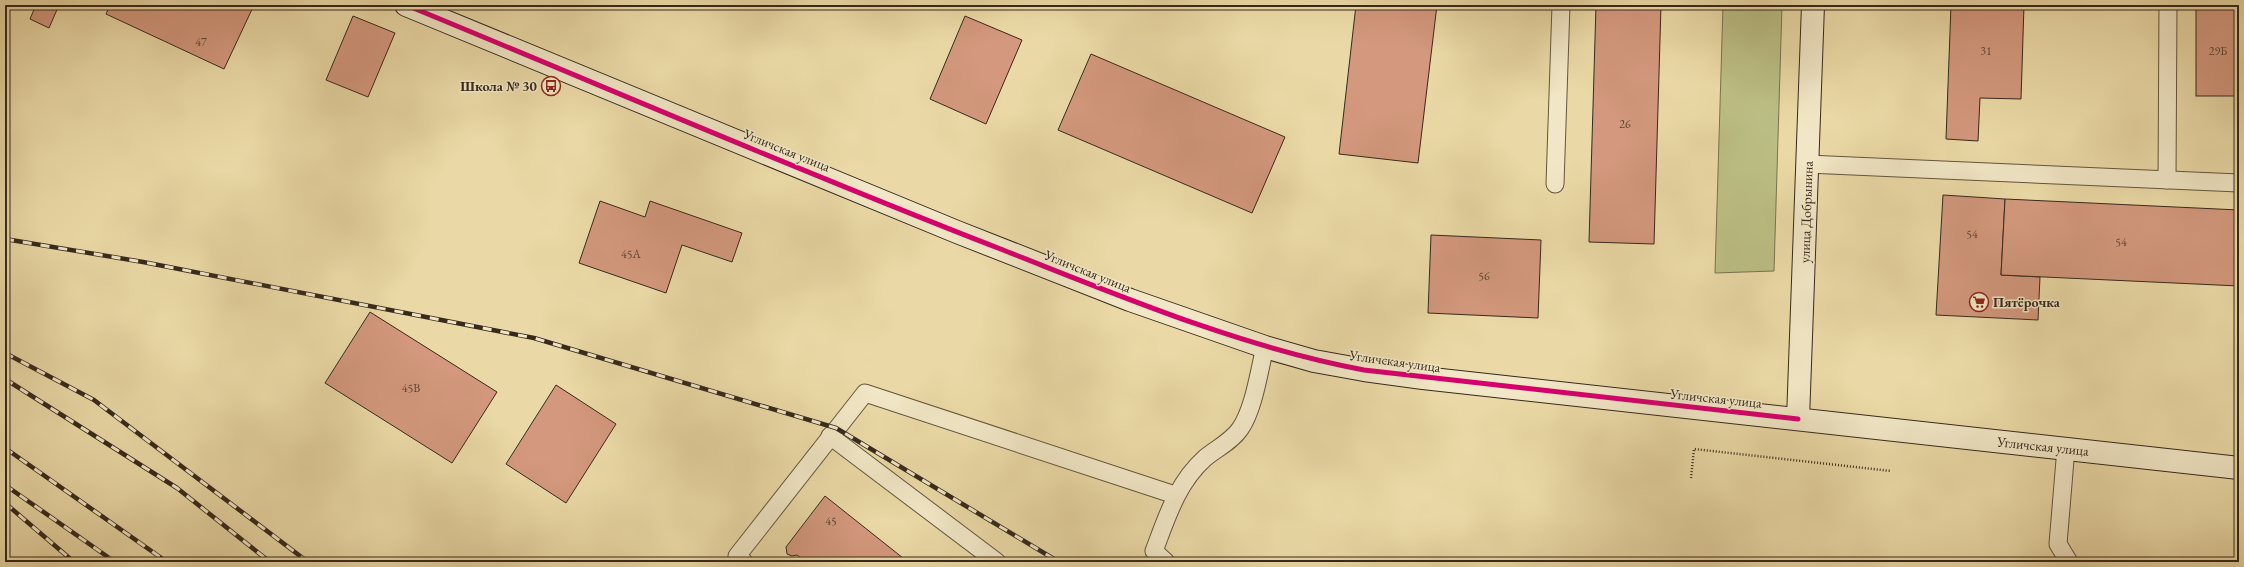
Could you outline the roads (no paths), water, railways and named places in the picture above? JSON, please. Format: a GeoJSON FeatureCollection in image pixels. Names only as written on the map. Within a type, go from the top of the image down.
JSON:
{"type":"FeatureCollection","features":[{"type":"Feature","properties":{"kind":"street","name":"Угличская улица"},"geometry":{"type":"LineString","coordinates":[[406,5],[956,232],[1130,300],[1265,347],[1314,361],[1364,370],[2239,468]]}},
{"type":"Feature","properties":{"kind":"street","name":"улица Добрынина"},"geometry":{"type":"LineString","coordinates":[[1798,419],[1813,5]]}},
{"type":"Feature","properties":{"kind":"lane"},"geometry":{"type":"LineString","coordinates":[[1555,184],[1561,5]]}},
{"type":"Feature","properties":{"kind":"lane"},"geometry":{"type":"LineString","coordinates":[[2168,5],[2168,180]]}},
{"type":"Feature","properties":{"kind":"lane"},"geometry":{"type":"LineString","coordinates":[[1807,164],[2239,183]]}},
{"type":"Feature","properties":{"kind":"lane"},"geometry":{"type":"LineString","coordinates":[[1166,562],[1154,551],[1175,495],[1205,459],[1226,444],[1240,429],[1249,411],[1265,347]]}},
{"type":"Feature","properties":{"kind":"lane"},"geometry":{"type":"LineString","coordinates":[[744,562],[737,556],[865,393],[1175,495]]}},
{"type":"Feature","properties":{"kind":"lane"},"geometry":{"type":"LineString","coordinates":[[830,436],[997,562]]}},
{"type":"Feature","properties":{"kind":"lane"},"geometry":{"type":"LineString","coordinates":[[2066,448],[2058,544],[2069,562]]}},
{"type":"Feature","properties":{"kind":"railway"},"geometry":{"type":"LineString","coordinates":[[5,239],[143,262],[534,338],[836,428],[1059,562]]}},
{"type":"Feature","properties":{"kind":"railway"},"geometry":{"type":"LineString","coordinates":[[5,353],[94,400],[308,562]]}},
{"type":"Feature","properties":{"kind":"railway"},"geometry":{"type":"LineString","coordinates":[[5,379],[177,488],[270,562]]}},
{"type":"Feature","properties":{"kind":"railway"},"geometry":{"type":"LineString","coordinates":[[5,448],[167,562]]}},
{"type":"Feature","properties":{"kind":"railway"},"geometry":{"type":"LineString","coordinates":[[5,485],[115,562]]}},
{"type":"Feature","properties":{"kind":"railway"},"geometry":{"type":"LineString","coordinates":[[5,503],[74,562]]}},
{"type":"Feature","properties":{"kind":"place","name":"Школа № 30"},"geometry":{"type":"Point","coordinates":[551,86]}},
{"type":"Feature","properties":{"kind":"place","name":"Пятёрочка"},"geometry":{"type":"Point","coordinates":[1979,302]}}]}
